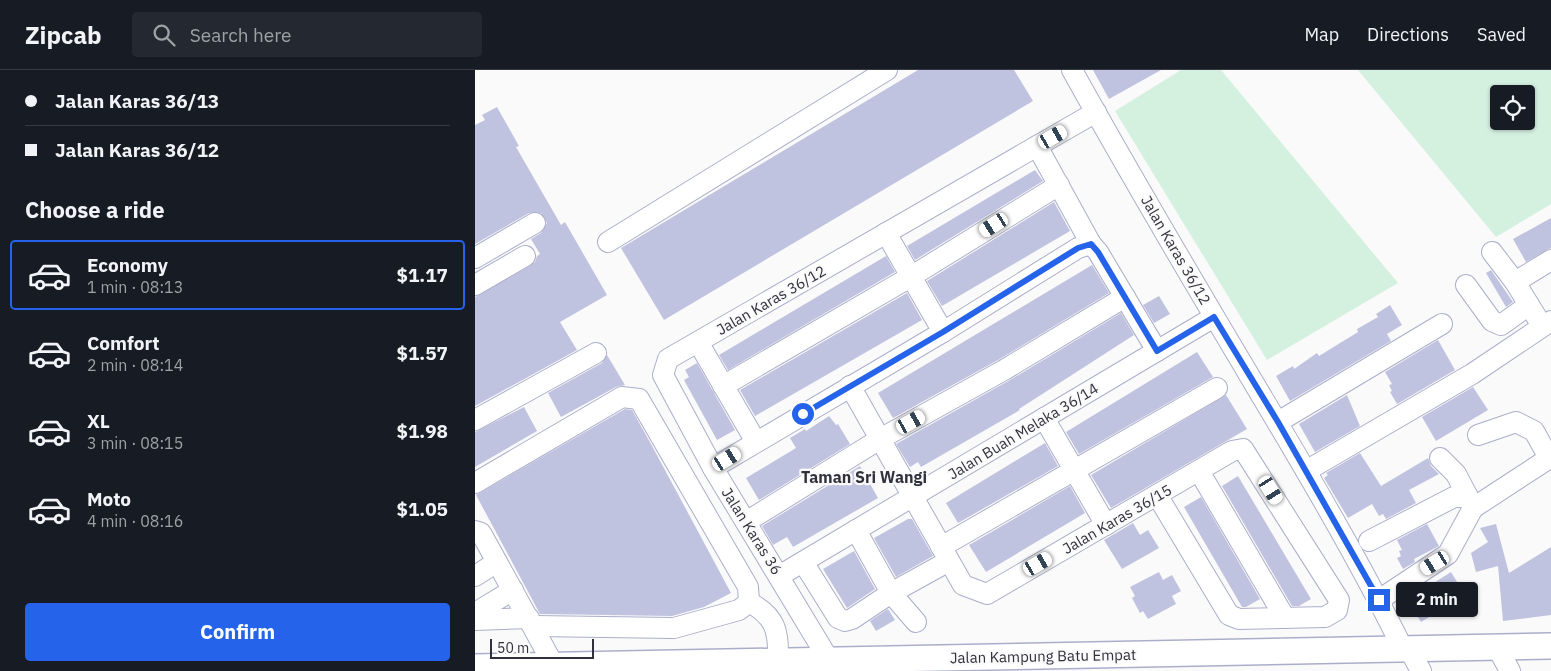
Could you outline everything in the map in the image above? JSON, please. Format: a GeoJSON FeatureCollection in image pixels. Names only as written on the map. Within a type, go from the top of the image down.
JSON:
{"type":"FeatureCollection","features":[{"type":"Feature","properties":{"kind":"main road","name":"Jalan Kampung Batu Empat"},"geometry":{"type":"LineString","coordinates":[[475,667],[752,666],[778,661],[846,664],[1551,646]]}},
{"type":"Feature","properties":{"kind":"street"},"geometry":{"type":"LineString","coordinates":[[608,242],[887,70]]}},
{"type":"Feature","properties":{"kind":"street","name":"Jalan Karas 36/12"},"geometry":{"type":"LineString","coordinates":[[1072,70],[1214,317],[1278,422],[1406,649],[1421,671]]}},
{"type":"Feature","properties":{"kind":"street","name":"Jalan Karas 36/12"},"geometry":{"type":"LineString","coordinates":[[663,375],[668,359],[1096,112]]}},
{"type":"Feature","properties":{"kind":"street"},"geometry":{"type":"LineString","coordinates":[[1037,146],[1091,244],[1098,252],[1157,351]]}},
{"type":"Feature","properties":{"kind":"street"},"geometry":{"type":"LineString","coordinates":[[723,386],[912,276],[1059,185]]}},
{"type":"Feature","properties":{"kind":"street"},"geometry":{"type":"LineString","coordinates":[[475,258],[535,223]]}},
{"type":"Feature","properties":{"kind":"street"},"geometry":{"type":"LineString","coordinates":[[887,233],[943,332]]}},
{"type":"Feature","properties":{"kind":"street"},"geometry":{"type":"LineString","coordinates":[[713,468],[943,332],[1078,248],[1091,244]]}},
{"type":"Feature","properties":{"kind":"street"},"geometry":{"type":"LineString","coordinates":[[1306,471],[1472,374],[1547,324],[1529,305],[1515,282],[1492,252]]}},
{"type":"Feature","properties":{"kind":"street"},"geometry":{"type":"LineString","coordinates":[[475,284],[525,256]]}},
{"type":"Feature","properties":{"kind":"street"},"geometry":{"type":"LineString","coordinates":[[1515,282],[1551,260]]}},
{"type":"Feature","properties":{"kind":"street"},"geometry":{"type":"LineString","coordinates":[[1466,285],[1492,321],[1501,325],[1529,305]]}},
{"type":"Feature","properties":{"kind":"street"},"geometry":{"type":"LineString","coordinates":[[746,522],[880,440],[1004,370],[1125,297]]}},
{"type":"Feature","properties":{"kind":"street","name":"Jalan Buah Melaka 36/14"},"geometry":{"type":"LineString","coordinates":[[779,576],[1214,317]]}},
{"type":"Feature","properties":{"kind":"street"},"geometry":{"type":"LineString","coordinates":[[1278,422],[1442,324]]}},
{"type":"Feature","properties":{"kind":"street"},"geometry":{"type":"LineString","coordinates":[[697,342],[756,442]]}},
{"type":"Feature","properties":{"kind":"street"},"geometry":{"type":"LineString","coordinates":[[475,420],[596,353]]}},
{"type":"Feature","properties":{"kind":"street","name":"Jalan Karas 36"},"geometry":{"type":"LineString","coordinates":[[663,375],[713,468],[779,576],[846,664]]}},
{"type":"Feature","properties":{"kind":"street"},"geometry":{"type":"LineString","coordinates":[[850,386],[945,554]]}},
{"type":"Feature","properties":{"kind":"street"},"geometry":{"type":"LineString","coordinates":[[803,562],[839,618],[845,621],[852,619],[945,554],[1074,469],[1217,388]]}},
{"type":"Feature","properties":{"kind":"street"},"geometry":{"type":"LineString","coordinates":[[475,483],[623,397],[639,399],[741,574],[748,588],[749,602]]}},
{"type":"Feature","properties":{"kind":"street"},"geometry":{"type":"LineString","coordinates":[[1045,418],[1107,525]]}},
{"type":"Feature","properties":{"kind":"street"},"geometry":{"type":"LineString","coordinates":[[1379,600],[1448,554],[1471,502],[1550,458],[1533,431],[1516,422],[1478,435]]}},
{"type":"Feature","properties":{"kind":"street","name":"Jalan Karas 36/15"},"geometry":{"type":"LineString","coordinates":[[945,554],[963,585],[987,594],[1232,451],[1243,449],[1339,600],[1337,610],[1325,617],[1285,618]]}},
{"type":"Feature","properties":{"kind":"street"},"geometry":{"type":"LineString","coordinates":[[1440,458],[1456,474],[1471,502]]}},
{"type":"Feature","properties":{"kind":"street"},"geometry":{"type":"LineString","coordinates":[[1157,495],[1229,615],[1239,619],[1285,618],[1199,471]]}},
{"type":"Feature","properties":{"kind":"street"},"geometry":{"type":"LineString","coordinates":[[1369,541],[1454,497],[1471,502]]}},
{"type":"Feature","properties":{"kind":"street"},"geometry":{"type":"LineString","coordinates":[[856,530],[891,593],[916,622]]}},
{"type":"Feature","properties":{"kind":"street"},"geometry":{"type":"LineString","coordinates":[[475,531],[481,533],[555,668]]}},
{"type":"Feature","properties":{"kind":"street"},"geometry":{"type":"LineString","coordinates":[[475,576],[497,562]]}},
{"type":"Feature","properties":{"kind":"street"},"geometry":{"type":"LineString","coordinates":[[475,614],[513,590]]}},
{"type":"Feature","properties":{"kind":"street"},"geometry":{"type":"LineString","coordinates":[[475,620],[674,628],[739,610],[749,602]]}},
{"type":"Feature","properties":{"kind":"street"},"geometry":{"type":"LineString","coordinates":[[749,602],[762,609],[775,625],[779,641],[778,661]]}},
{"type":"Feature","properties":{"kind":"street"},"geometry":{"type":"LineString","coordinates":[[1497,647],[1510,671]]}},
{"type":"Feature","properties":{"kind":"green space"},"geometry":{"type":"Polygon","coordinates":[[[1181,70],[1221,70],[1398,283],[1267,360],[1115,111],[1181,70]]]}},
{"type":"Feature","properties":{"kind":"green space"},"geometry":{"type":"Polygon","coordinates":[[[1358,70],[1551,70],[1551,204],[1496,237],[1358,70]]]}},
{"type":"Feature","properties":{"kind":"building"},"geometry":{"type":"Polygon","coordinates":[[[918,70],[1014,70],[1033,101],[664,320],[621,248],[918,70]]]}},
{"type":"Feature","properties":{"kind":"building"},"geometry":{"type":"Polygon","coordinates":[[[1093,70],[1161,70],[1109,99],[1093,70]]]}},
{"type":"Feature","properties":{"kind":"building"},"geometry":{"type":"Polygon","coordinates":[[[497,107],[519,146],[516,147],[561,225],[565,222],[607,295],[560,322],[577,350],[475,406],[475,297],[535,262],[540,254],[531,239],[541,233],[547,223],[541,213],[529,213],[475,244],[475,125],[485,120],[482,115],[497,107]]]}},
{"type":"Feature","properties":{"kind":"building"},"geometry":{"type":"Polygon","coordinates":[[[1035,170],[1043,181],[915,260],[907,246],[1035,170]]]}},
{"type":"Feature","properties":{"kind":"building"},"geometry":{"type":"Polygon","coordinates":[[[1054,202],[1070,231],[942,306],[927,281],[1054,202]]]}},
{"type":"Feature","properties":{"kind":"building"},"geometry":{"type":"Polygon","coordinates":[[[1551,218],[1551,248],[1526,262],[1513,239],[1551,218]]]}},
{"type":"Feature","properties":{"kind":"building"},"geometry":{"type":"Polygon","coordinates":[[[886,256],[895,272],[728,370],[719,355],[886,256]]]}},
{"type":"Feature","properties":{"kind":"building"},"geometry":{"type":"Polygon","coordinates":[[[1092,265],[1109,293],[998,360],[893,418],[878,393],[1092,265]]]}},
{"type":"Feature","properties":{"kind":"building"},"geometry":{"type":"Polygon","coordinates":[[[1491,270],[1513,302],[1506,307],[1486,273],[1491,270]]]}},
{"type":"Feature","properties":{"kind":"building"},"geometry":{"type":"Polygon","coordinates":[[[907,293],[922,320],[755,416],[740,390],[907,293]]]}},
{"type":"Feature","properties":{"kind":"building"},"geometry":{"type":"Polygon","coordinates":[[[1159,296],[1170,314],[1154,323],[1143,305],[1159,296]]]}},
{"type":"Feature","properties":{"kind":"building"},"geometry":{"type":"Polygon","coordinates":[[[1390,305],[1402,325],[1387,334],[1391,341],[1290,401],[1276,376],[1293,366],[1294,369],[1317,353],[1319,356],[1358,332],[1357,329],[1378,317],[1376,314],[1390,305]]]}},
{"type":"Feature","properties":{"kind":"building"},"geometry":{"type":"Polygon","coordinates":[[[1121,313],[1134,335],[1020,410],[921,467],[918,462],[910,467],[896,444],[1010,380],[1121,313]]]}},
{"type":"Feature","properties":{"kind":"building"},"geometry":{"type":"Polygon","coordinates":[[[1438,340],[1455,370],[1397,404],[1390,392],[1392,391],[1389,385],[1392,384],[1385,372],[1438,340]]]}},
{"type":"Feature","properties":{"kind":"building"},"geometry":{"type":"Polygon","coordinates":[[[1197,352],[1213,377],[1079,454],[1066,432],[1197,352]]]}},
{"type":"Feature","properties":{"kind":"building"},"geometry":{"type":"Polygon","coordinates":[[[607,355],[625,385],[616,387],[561,417],[548,393],[602,363],[607,355]]]}},
{"type":"Feature","properties":{"kind":"building"},"geometry":{"type":"Polygon","coordinates":[[[697,363],[735,430],[717,440],[684,380],[689,377],[685,370],[697,363]]]}},
{"type":"Feature","properties":{"kind":"building"},"geometry":{"type":"Polygon","coordinates":[[[1473,387],[1488,410],[1436,441],[1422,417],[1473,387]]]}},
{"type":"Feature","properties":{"kind":"building"},"geometry":{"type":"Polygon","coordinates":[[[1226,395],[1247,429],[1111,508],[1091,475],[1226,395]]]}},
{"type":"Feature","properties":{"kind":"building"},"geometry":{"type":"Polygon","coordinates":[[[1347,395],[1360,426],[1315,452],[1299,424],[1347,395]]]}},
{"type":"Feature","properties":{"kind":"building"},"geometry":{"type":"Polygon","coordinates":[[[524,407],[537,431],[475,467],[475,432],[524,407]]]}},
{"type":"Feature","properties":{"kind":"building"},"geometry":{"type":"Polygon","coordinates":[[[625,409],[632,410],[731,593],[704,607],[672,616],[540,614],[476,495],[625,409]]]}},
{"type":"Feature","properties":{"kind":"building"},"geometry":{"type":"Polygon","coordinates":[[[829,416],[836,425],[838,424],[850,444],[759,500],[746,478],[796,448],[790,438],[805,429],[806,431],[829,416]]]}},
{"type":"Feature","properties":{"kind":"building"},"geometry":{"type":"Polygon","coordinates":[[[1045,443],[1058,466],[958,523],[946,503],[1045,443]]]}},
{"type":"Feature","properties":{"kind":"building"},"geometry":{"type":"Polygon","coordinates":[[[1360,453],[1381,486],[1428,458],[1431,466],[1439,474],[1409,490],[1416,503],[1386,519],[1383,514],[1379,516],[1372,504],[1348,518],[1324,478],[1328,475],[1326,473],[1360,453]]]}},
{"type":"Feature","properties":{"kind":"building"},"geometry":{"type":"Polygon","coordinates":[[[860,466],[878,498],[793,547],[787,537],[773,545],[762,526],[860,466]]]}},
{"type":"Feature","properties":{"kind":"building"},"geometry":{"type":"Polygon","coordinates":[[[1238,476],[1311,599],[1299,606],[1292,606],[1222,486],[1238,476]]]}},
{"type":"Feature","properties":{"kind":"building"},"geometry":{"type":"Polygon","coordinates":[[[1070,486],[1085,513],[986,572],[969,545],[1070,486]]]}},
{"type":"Feature","properties":{"kind":"building"},"geometry":{"type":"Polygon","coordinates":[[[1201,497],[1260,599],[1246,607],[1242,607],[1184,507],[1201,497]]]}},
{"type":"Feature","properties":{"kind":"building"},"geometry":{"type":"Polygon","coordinates":[[[908,519],[912,519],[933,556],[896,577],[874,538],[908,519]]]}},
{"type":"Feature","properties":{"kind":"building"},"geometry":{"type":"Polygon","coordinates":[[[1133,523],[1140,535],[1148,530],[1159,548],[1122,569],[1104,540],[1133,523]]]}},
{"type":"Feature","properties":{"kind":"building"},"geometry":{"type":"Polygon","coordinates":[[[1427,524],[1439,546],[1414,559],[1415,562],[1403,569],[1397,558],[1401,556],[1399,551],[1402,550],[1397,540],[1427,524]]]}},
{"type":"Feature","properties":{"kind":"building"},"geometry":{"type":"Polygon","coordinates":[[[1496,524],[1509,573],[1551,547],[1551,615],[1503,621],[1498,566],[1476,572],[1471,553],[1488,542],[1480,528],[1496,524]]]}},
{"type":"Feature","properties":{"kind":"building"},"geometry":{"type":"Polygon","coordinates":[[[854,551],[875,589],[847,608],[823,569],[854,551]]]}},
{"type":"Feature","properties":{"kind":"building"},"geometry":{"type":"Polygon","coordinates":[[[1159,572],[1163,580],[1172,575],[1181,591],[1172,596],[1176,604],[1148,619],[1143,611],[1140,613],[1132,598],[1135,596],[1130,587],[1159,572]]]}},
{"type":"Feature","properties":{"kind":"building"},"geometry":{"type":"Polygon","coordinates":[[[1451,572],[1465,595],[1421,622],[1405,597],[1427,582],[1429,586],[1451,572]]]}},
{"type":"Feature","properties":{"kind":"building"},"geometry":{"type":"Polygon","coordinates":[[[888,609],[895,620],[876,631],[870,621],[888,609]]]}},
{"type":"Feature","properties":{"kind":"district","name":"Taman Sri Wangi"},"geometry":{"type":"Point","coordinates":[864,477]}},
{"type":"Feature","properties":{"kind":"route"},"geometry":{"type":"LineString","coordinates":[[803,414],[943,332],[1078,248],[1091,244],[1098,252],[1157,351],[1214,317],[1278,422],[1379,600]]}}]}
